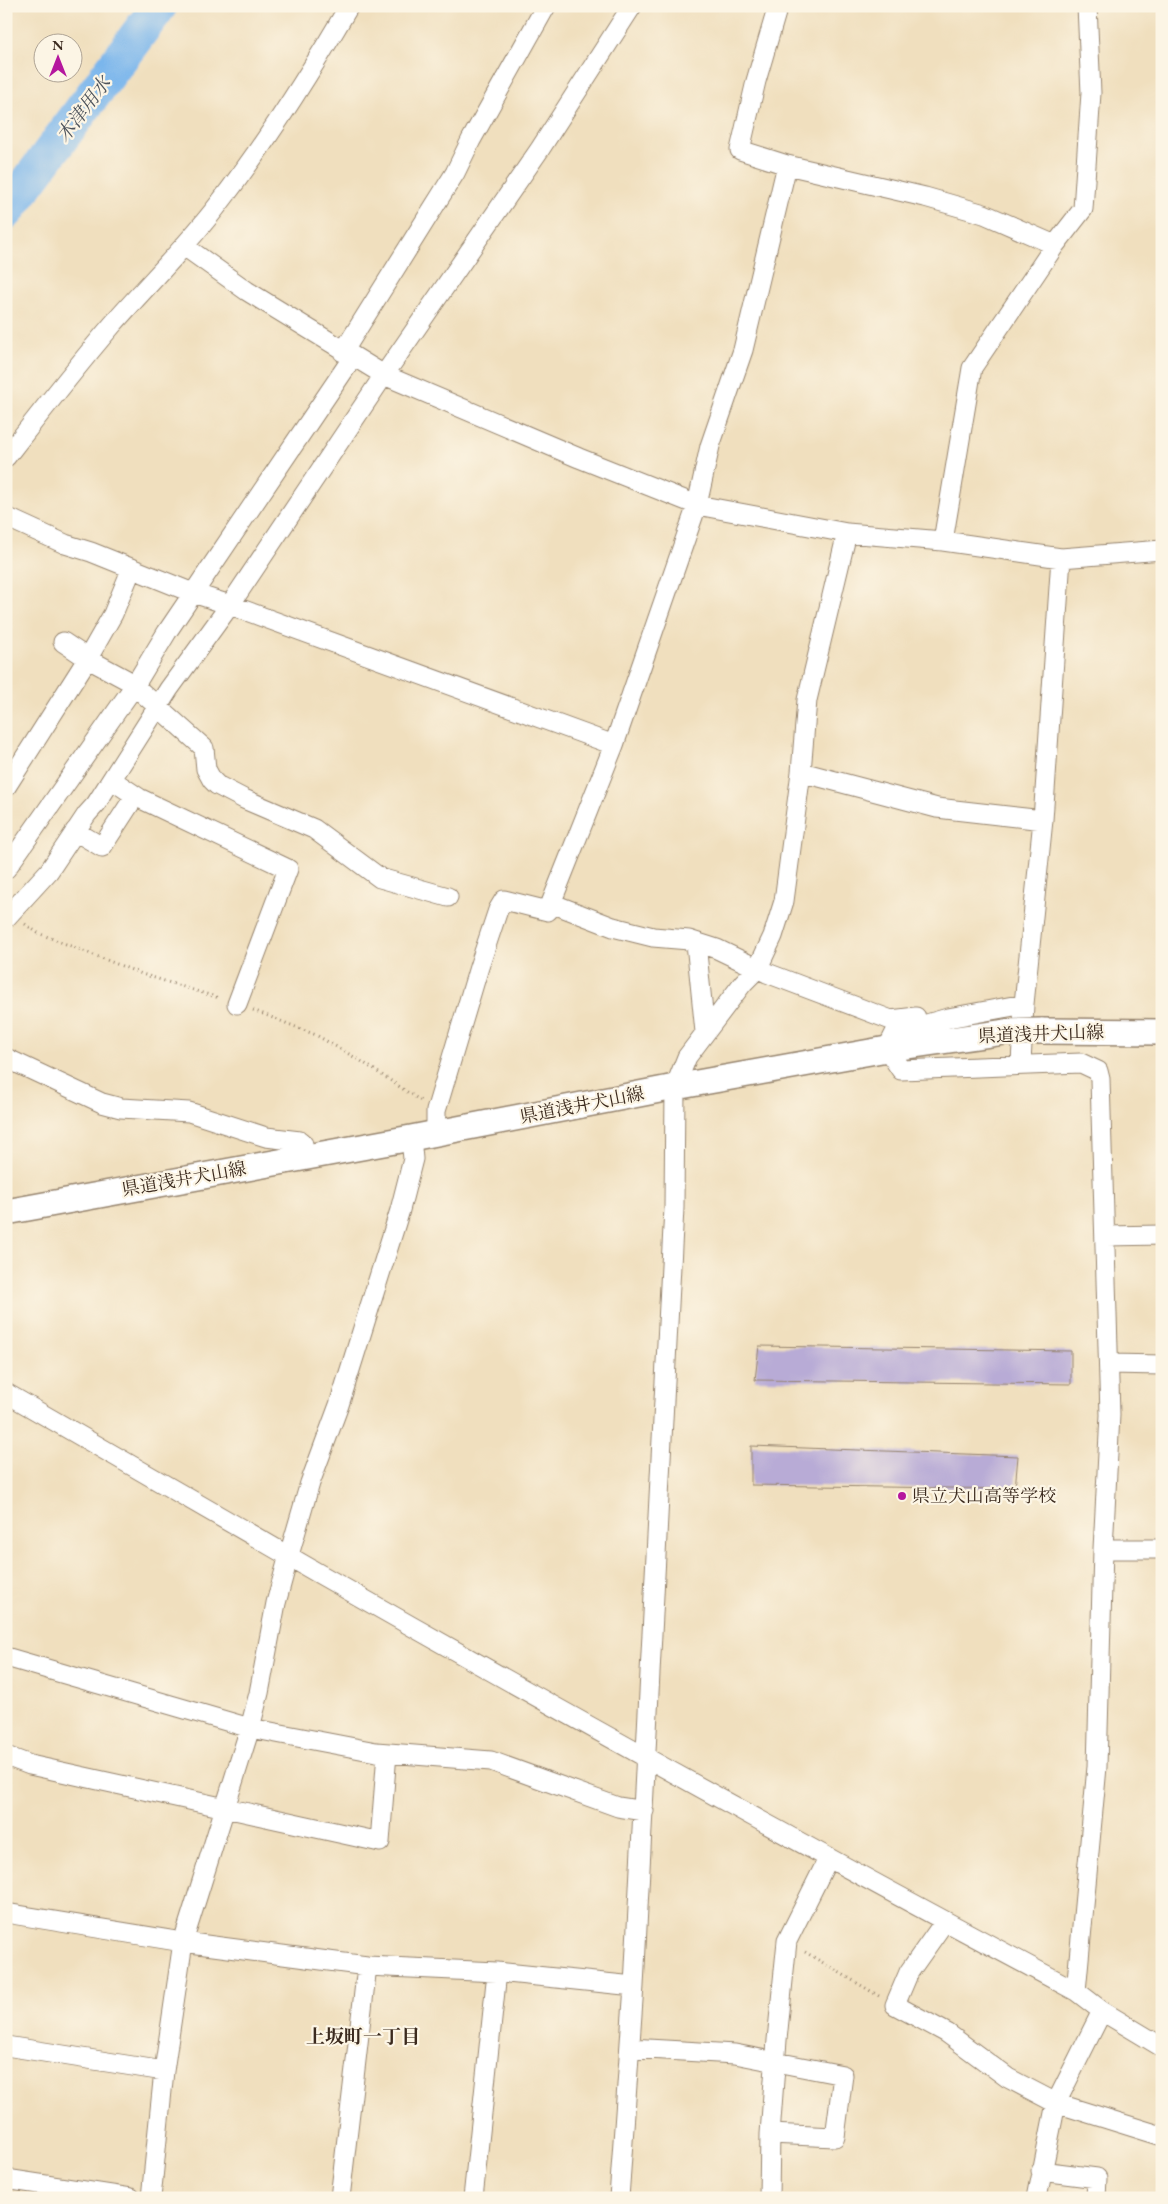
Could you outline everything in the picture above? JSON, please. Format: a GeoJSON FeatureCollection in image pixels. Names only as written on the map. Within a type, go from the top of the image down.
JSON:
{"type":"FeatureCollection","features":[{"type":"Feature","properties":{"kind":"main road","name":"県道浅井犬山線"},"geometry":{"type":"LineString","coordinates":[[6,1212],[887,1049],[1003,1032],[1162,1032]]}},
{"type":"Feature","properties":{"kind":"street"},"geometry":{"type":"LineString","coordinates":[[6,457],[113,324],[184,246],[218,205],[267,138],[312,69],[349,6]]}},
{"type":"Feature","properties":{"kind":"street"},"geometry":{"type":"LineString","coordinates":[[6,869],[134,685],[348,354],[455,173],[471,140],[546,6]]}},
{"type":"Feature","properties":{"kind":"street"},"geometry":{"type":"LineString","coordinates":[[6,918],[49,871],[112,780],[158,706],[230,605],[384,375],[525,172],[632,6]]}},
{"type":"Feature","properties":{"kind":"street"},"geometry":{"type":"LineString","coordinates":[[778,6],[756,81],[740,150],[787,165],[925,196],[984,214],[1055,245]]}},
{"type":"Feature","properties":{"kind":"street"},"geometry":{"type":"LineString","coordinates":[[943,541],[972,368],[1055,245],[1083,208],[1090,93],[1087,6]]}},
{"type":"Feature","properties":{"kind":"street"},"geometry":{"type":"LineString","coordinates":[[436,1132],[436,1111],[498,910],[504,900],[548,911],[614,746],[697,505],[710,446],[743,350],[787,165]]}},
{"type":"Feature","properties":{"kind":"street"},"geometry":{"type":"LineString","coordinates":[[184,246],[247,291],[384,375],[579,458],[697,505],[847,533],[943,541],[1061,558],[1162,550]]}},
{"type":"Feature","properties":{"kind":"street"},"geometry":{"type":"LineString","coordinates":[[6,517],[65,544],[132,568],[193,593],[614,746]]}},
{"type":"Feature","properties":{"kind":"street"},"geometry":{"type":"LineString","coordinates":[[619,2198],[644,1812],[674,1208],[675,1087],[688,1057],[705,1032],[743,983],[758,968],[773,936],[784,901],[801,772],[807,700],[847,533]]}},
{"type":"Feature","properties":{"kind":"street"},"geometry":{"type":"LineString","coordinates":[[1022,1064],[1024,1004],[1043,820],[1061,558]]}},
{"type":"Feature","properties":{"kind":"street"},"geometry":{"type":"LineString","coordinates":[[6,788],[88,658],[113,614],[132,568]]}},
{"type":"Feature","properties":{"kind":"street"},"geometry":{"type":"LineString","coordinates":[[63,642],[134,685],[204,748],[206,769],[217,785],[244,799],[314,829],[380,878],[448,897]]}},
{"type":"Feature","properties":{"kind":"street"},"geometry":{"type":"LineString","coordinates":[[801,772],[937,808],[1043,820]]}},
{"type":"Feature","properties":{"kind":"street"},"geometry":{"type":"LineString","coordinates":[[112,780],[135,796],[288,869],[236,1004]]}},
{"type":"Feature","properties":{"kind":"street"},"geometry":{"type":"LineString","coordinates":[[75,832],[102,847],[135,796]]}},
{"type":"Feature","properties":{"kind":"street"},"geometry":{"type":"LineString","coordinates":[[552,903],[614,927],[653,937],[696,943],[717,949],[819,994],[891,1020],[932,1015],[948,1018]]}},
{"type":"Feature","properties":{"kind":"street"},"geometry":{"type":"LineString","coordinates":[[696,943],[705,1032]]}},
{"type":"Feature","properties":{"kind":"street"},"geometry":{"type":"LineString","coordinates":[[1024,1004],[948,1018],[895,1033],[887,1049],[901,1070],[1081,1063],[1098,1071],[1100,1079],[1110,1415],[1103,1549],[1097,1767],[1076,1992]]}},
{"type":"Feature","properties":{"kind":"street"},"geometry":{"type":"LineString","coordinates":[[6,1058],[102,1103],[121,1108],[190,1112],[266,1137],[300,1141],[303,1144],[304,1157]]}},
{"type":"Feature","properties":{"kind":"street"},"geometry":{"type":"LineString","coordinates":[[151,2198],[164,2070],[183,1942],[250,1728],[259,1693],[276,1603],[310,1483],[342,1395],[400,1210],[413,1159],[411,1138]]}},
{"type":"Feature","properties":{"kind":"street"},"geometry":{"type":"LineString","coordinates":[[1106,1236],[1162,1235]]}},
{"type":"Feature","properties":{"kind":"street"},"geometry":{"type":"LineString","coordinates":[[1109,1364],[1162,1365]]}},
{"type":"Feature","properties":{"kind":"street"},"geometry":{"type":"LineString","coordinates":[[6,1393],[289,1556],[828,1859],[1076,1992],[1102,2011],[1162,2046]]}},
{"type":"Feature","properties":{"kind":"street"},"geometry":{"type":"LineString","coordinates":[[1103,1549],[1162,1549]]}},
{"type":"Feature","properties":{"kind":"street"},"geometry":{"type":"LineString","coordinates":[[6,1657],[250,1728],[387,1753],[490,1761],[618,1807],[644,1812]]}},
{"type":"Feature","properties":{"kind":"street"},"geometry":{"type":"LineString","coordinates":[[6,1756],[30,1765],[380,1842],[387,1753]]}},
{"type":"Feature","properties":{"kind":"street"},"geometry":{"type":"LineString","coordinates":[[769,2198],[770,2134],[787,1941],[828,1859]]}},
{"type":"Feature","properties":{"kind":"street"},"geometry":{"type":"LineString","coordinates":[[6,1913],[183,1942],[367,1966],[496,1972],[634,1986]]}},
{"type":"Feature","properties":{"kind":"street"},"geometry":{"type":"LineString","coordinates":[[945,1921],[909,1972],[895,2005],[947,2033],[1008,2078],[1056,2103],[1162,2136]]}},
{"type":"Feature","properties":{"kind":"street"},"geometry":{"type":"LineString","coordinates":[[340,2198],[367,1966]]}},
{"type":"Feature","properties":{"kind":"street"},"geometry":{"type":"LineString","coordinates":[[473,2198],[496,1972]]}},
{"type":"Feature","properties":{"kind":"street"},"geometry":{"type":"LineString","coordinates":[[1037,2198],[1056,2103],[1102,2011]]}},
{"type":"Feature","properties":{"kind":"street"},"geometry":{"type":"LineString","coordinates":[[6,2046],[164,2070]]}},
{"type":"Feature","properties":{"kind":"street"},"geometry":{"type":"LineString","coordinates":[[630,2048],[735,2054],[843,2075],[835,2137],[770,2134]]}},
{"type":"Feature","properties":{"kind":"street"},"geometry":{"type":"LineString","coordinates":[[1041,2172],[1097,2178],[1096,2198]]}},
{"type":"Feature","properties":{"kind":"street"},"geometry":{"type":"LineString","coordinates":[[6,2179],[131,2198]]}},
{"type":"Feature","properties":{"kind":"path"},"geometry":{"type":"LineString","coordinates":[[787,1941],[895,2005]]}},
{"type":"Feature","properties":{"kind":"building"},"geometry":{"type":"Polygon","coordinates":[[[759,1346],[1071,1351],[1071,1384],[755,1380],[759,1346]]]}},
{"type":"Feature","properties":{"kind":"building"},"geometry":{"type":"Polygon","coordinates":[[[751,1446],[1018,1456],[1015,1489],[751,1485],[751,1446]]]}},
{"type":"Feature","properties":{"kind":"waterway","name":"木津用水"},"geometry":{"type":"LineString","coordinates":[[6,212],[159,6]]}},
{"type":"Feature","properties":{"kind":"place","name":"県立犬山高等学校"},"geometry":{"type":"Point","coordinates":[902,1496]}},
{"type":"Feature","properties":{"kind":"district","name":"上坂町一丁目"},"geometry":{"type":"Point","coordinates":[363,2036]}}]}
